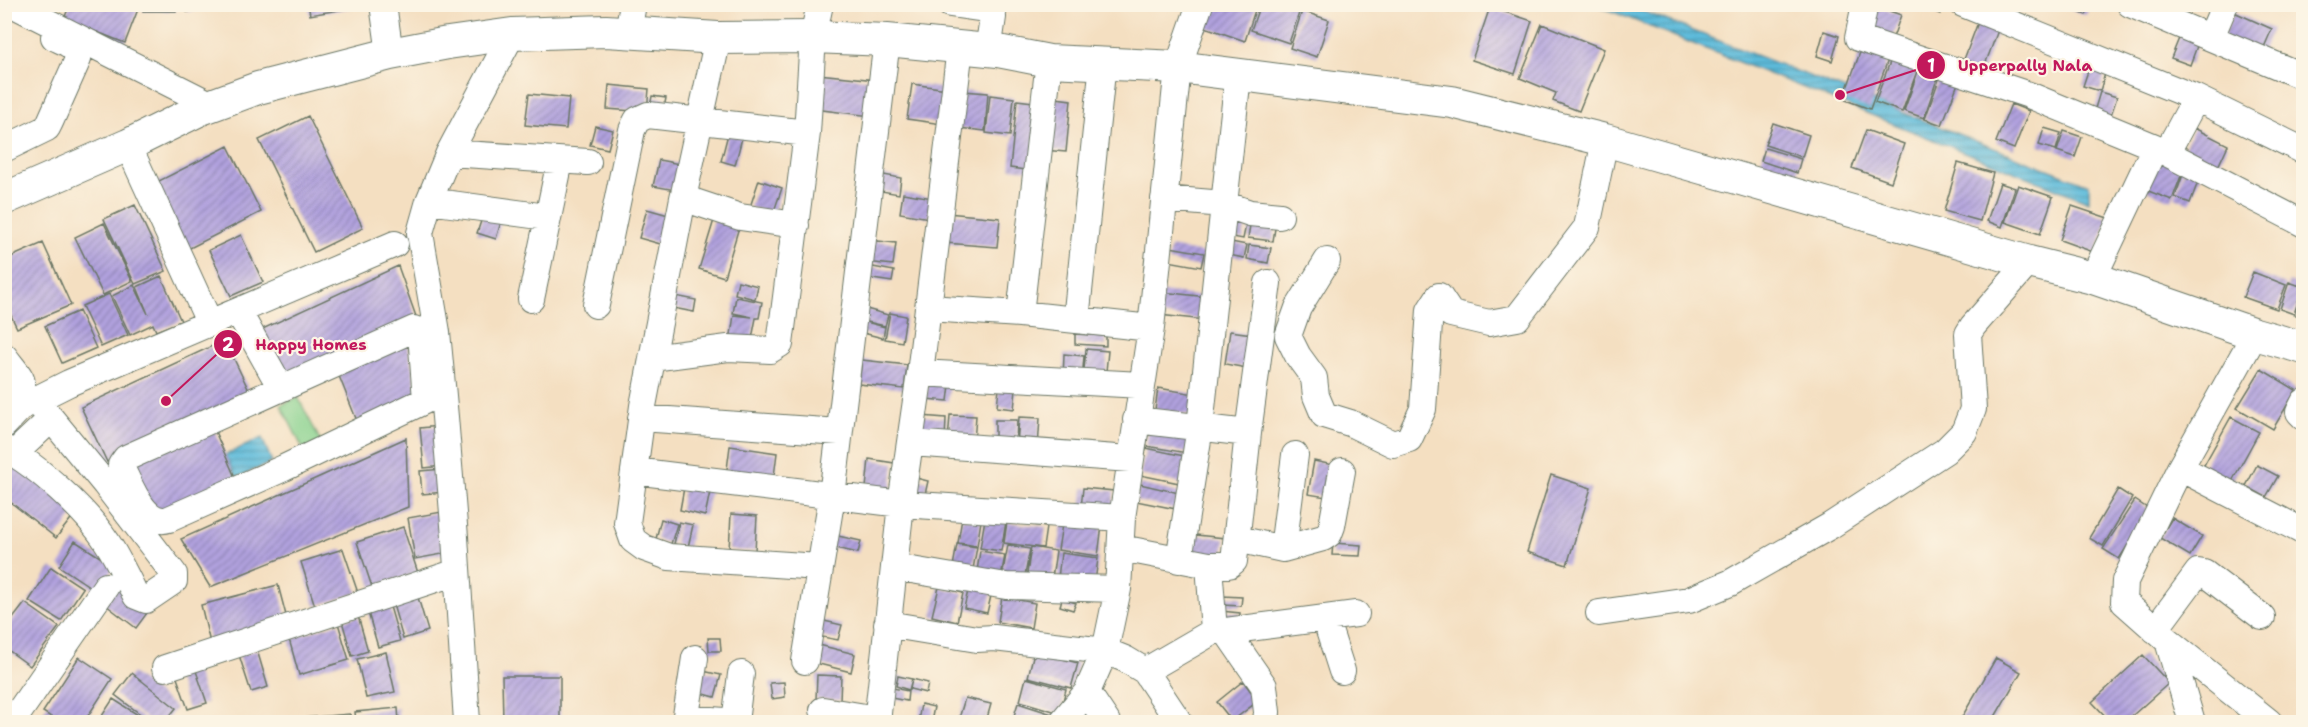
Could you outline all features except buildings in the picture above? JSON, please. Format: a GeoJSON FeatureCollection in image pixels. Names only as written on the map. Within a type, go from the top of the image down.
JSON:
{"type":"FeatureCollection","features":[{"type":"Feature","properties":{"kind":"main road"},"geometry":{"type":"LineString","coordinates":[[4,199],[128,145],[212,105],[258,88],[390,54],[512,34],[606,30],[630,18],[718,38],[887,40],[982,50],[1049,61],[1178,67],[1452,102],[1605,140],[2029,262],[2093,278],[2255,334],[2304,348]]}},
{"type":"Feature","properties":{"kind":"street"},"geometry":{"type":"LineString","coordinates":[[12,4],[212,105]]}},
{"type":"Feature","properties":{"kind":"street"},"geometry":{"type":"LineString","coordinates":[[383,4],[390,54]]}},
{"type":"Feature","properties":{"kind":"street"},"geometry":{"type":"LineString","coordinates":[[652,358],[728,348],[770,350],[780,344],[807,133],[813,38],[820,4]]}},
{"type":"Feature","properties":{"kind":"street"},"geometry":{"type":"LineString","coordinates":[[824,710],[877,721],[900,504],[921,373],[928,308],[982,50],[993,17],[991,11],[985,9],[950,4]]}},
{"type":"Feature","properties":{"kind":"street"},"geometry":{"type":"LineString","coordinates":[[982,50],[1007,4]]}},
{"type":"Feature","properties":{"kind":"street"},"geometry":{"type":"LineString","coordinates":[[1062,723],[1088,692],[1105,651],[1118,589],[1122,518],[1151,328],[1178,67],[1200,4]]}},
{"type":"Feature","properties":{"kind":"street"},"geometry":{"type":"LineString","coordinates":[[1866,4],[1858,38],[2029,95],[2161,149],[2304,224]]}},
{"type":"Feature","properties":{"kind":"street"},"geometry":{"type":"LineString","coordinates":[[1963,4],[2196,98],[2304,151]]}},
{"type":"Feature","properties":{"kind":"street"},"geometry":{"type":"LineString","coordinates":[[2130,4],[2304,77]]}},
{"type":"Feature","properties":{"kind":"street"},"geometry":{"type":"LineString","coordinates":[[2211,37],[2225,4]]}},
{"type":"Feature","properties":{"kind":"street"},"geometry":{"type":"LineString","coordinates":[[4,15],[72,46],[77,51],[78,59],[47,128],[4,149]]}},
{"type":"Feature","properties":{"kind":"street"},"geometry":{"type":"LineString","coordinates":[[467,723],[437,332],[420,233],[429,201],[449,153],[512,34]]}},
{"type":"Feature","properties":{"kind":"street"},"geometry":{"type":"LineString","coordinates":[[718,38],[683,198],[652,358],[641,418],[627,523],[633,540],[644,548],[669,557],[819,567]]}},
{"type":"Feature","properties":{"kind":"street"},"geometry":{"type":"LineString","coordinates":[[805,661],[832,496],[887,40]]}},
{"type":"Feature","properties":{"kind":"street"},"geometry":{"type":"LineString","coordinates":[[1020,314],[1049,61]]}},
{"type":"Feature","properties":{"kind":"street"},"geometry":{"type":"LineString","coordinates":[[1076,320],[1103,63]]}},
{"type":"Feature","properties":{"kind":"street"},"geometry":{"type":"LineString","coordinates":[[1179,560],[1200,427],[1238,75]]}},
{"type":"Feature","properties":{"kind":"street"},"geometry":{"type":"LineString","coordinates":[[2093,278],[2161,149],[2196,98]]}},
{"type":"Feature","properties":{"kind":"street"},"geometry":{"type":"LineString","coordinates":[[596,305],[632,130],[637,120],[648,115],[807,133]]}},
{"type":"Feature","properties":{"kind":"street"},"geometry":{"type":"LineString","coordinates":[[1327,261],[1298,308],[1288,336],[1298,356],[1314,378],[1316,396],[1324,415],[1350,423],[1393,444],[1409,440],[1423,409],[1430,310],[1439,296],[1451,314],[1489,323],[1517,318],[1587,227],[1605,140]]}},
{"type":"Feature","properties":{"kind":"street"},"geometry":{"type":"LineString","coordinates":[[128,145],[224,317],[272,392]]}},
{"type":"Feature","properties":{"kind":"street"},"geometry":{"type":"LineString","coordinates":[[449,153],[588,162]]}},
{"type":"Feature","properties":{"kind":"street"},"geometry":{"type":"LineString","coordinates":[[531,299],[560,161]]}},
{"type":"Feature","properties":{"kind":"street"},"geometry":{"type":"LineString","coordinates":[[683,198],[740,217],[796,225]]}},
{"type":"Feature","properties":{"kind":"street"},"geometry":{"type":"LineString","coordinates":[[1164,199],[1224,204],[1250,213],[1280,216]]}},
{"type":"Feature","properties":{"kind":"street"},"geometry":{"type":"LineString","coordinates":[[429,201],[547,217]]}},
{"type":"Feature","properties":{"kind":"street"},"geometry":{"type":"LineString","coordinates":[[16,410],[69,383],[395,244]]}},
{"type":"Feature","properties":{"kind":"street"},"geometry":{"type":"LineString","coordinates":[[1599,613],[1689,600],[1730,583],[1830,526],[1945,451],[1964,432],[1972,409],[1968,334],[2029,262]]}},
{"type":"Feature","properties":{"kind":"street"},"geometry":{"type":"LineString","coordinates":[[1121,548],[1209,565],[1232,564],[1234,561],[1268,283]]}},
{"type":"Feature","properties":{"kind":"street"},"geometry":{"type":"LineString","coordinates":[[928,308],[1020,314],[1151,328]]}},
{"type":"Feature","properties":{"kind":"street"},"geometry":{"type":"LineString","coordinates":[[414,329],[421,333],[426,400],[284,468],[169,519],[157,521],[152,518],[122,469],[121,465],[126,458],[272,392],[414,329]]}},
{"type":"Feature","properties":{"kind":"street"},"geometry":{"type":"LineString","coordinates":[[2255,334],[2180,468],[2125,581],[2124,602],[2269,723]]}},
{"type":"Feature","properties":{"kind":"street"},"geometry":{"type":"LineString","coordinates":[[4,356],[23,381],[16,410]]}},
{"type":"Feature","properties":{"kind":"street"},"geometry":{"type":"LineString","coordinates":[[921,373],[1141,385]]}},
{"type":"Feature","properties":{"kind":"street"},"geometry":{"type":"LineString","coordinates":[[2304,402],[2299,412],[2304,417]]}},
{"type":"Feature","properties":{"kind":"street"},"geometry":{"type":"LineString","coordinates":[[16,410],[45,424],[152,544],[174,574],[174,581],[146,600],[136,596],[103,536],[60,489],[29,463],[9,451],[45,424]]}},
{"type":"Feature","properties":{"kind":"street"},"geometry":{"type":"LineString","coordinates":[[641,418],[839,432]]}},
{"type":"Feature","properties":{"kind":"street"},"geometry":{"type":"LineString","coordinates":[[1137,420],[1248,433]]}},
{"type":"Feature","properties":{"kind":"street"},"geometry":{"type":"LineString","coordinates":[[910,443],[1130,459]]}},
{"type":"Feature","properties":{"kind":"street"},"geometry":{"type":"LineString","coordinates":[[1283,549],[1295,456]]}},
{"type":"Feature","properties":{"kind":"street"},"geometry":{"type":"LineString","coordinates":[[2180,468],[2304,532]]}},
{"type":"Feature","properties":{"kind":"street"},"geometry":{"type":"LineString","coordinates":[[634,471],[900,504],[1122,518]]}},
{"type":"Feature","properties":{"kind":"street"},"geometry":{"type":"LineString","coordinates":[[1237,539],[1283,549],[1323,538],[1329,534],[1342,471]]}},
{"type":"Feature","properties":{"kind":"street"},"geometry":{"type":"LineString","coordinates":[[1209,565],[1220,631],[1264,686],[1266,723]]}},
{"type":"Feature","properties":{"kind":"street"},"geometry":{"type":"LineString","coordinates":[[894,567],[1006,586],[1118,589]]}},
{"type":"Feature","properties":{"kind":"street"},"geometry":{"type":"LineString","coordinates":[[165,668],[457,572]]}},
{"type":"Feature","properties":{"kind":"street"},"geometry":{"type":"LineString","coordinates":[[2192,723],[2162,636],[2198,572],[2204,573],[2262,617]]}},
{"type":"Feature","properties":{"kind":"street"},"geometry":{"type":"LineString","coordinates":[[12,723],[106,586]]}},
{"type":"Feature","properties":{"kind":"street"},"geometry":{"type":"LineString","coordinates":[[1145,672],[1220,631],[1356,614]]}},
{"type":"Feature","properties":{"kind":"street"},"geometry":{"type":"LineString","coordinates":[[1324,618],[1342,671]]}},
{"type":"Feature","properties":{"kind":"street"},"geometry":{"type":"LineString","coordinates":[[887,624],[977,639],[994,638],[1105,651],[1145,672],[1179,723]]}},
{"type":"Feature","properties":{"kind":"street"},"geometry":{"type":"LineString","coordinates":[[695,658],[686,720],[736,722],[741,674]]}},
{"type":"Feature","properties":{"kind":"street"},"geometry":{"type":"LineString","coordinates":[[1088,692],[1107,723]]}},
{"type":"Feature","properties":{"kind":"green space"},"geometry":{"type":"Polygon","coordinates":[[[298,397],[323,446],[305,453],[281,405],[298,397]]]}},
{"type":"Feature","properties":{"kind":"water"},"geometry":{"type":"Polygon","coordinates":[[[1596,5],[1627,5],[2089,185],[2089,202],[1596,5]]]}},
{"type":"Feature","properties":{"kind":"water"},"geometry":{"type":"Polygon","coordinates":[[[262,438],[272,462],[237,478],[225,455],[262,438]]]}},
{"type":"Feature","properties":{"kind":"place","name":"Upperpally Nala"},"geometry":{"type":"Point","coordinates":[1840,95]}},
{"type":"Feature","properties":{"kind":"place","name":"Happy Homes"},"geometry":{"type":"Point","coordinates":[166,401]}}]}
